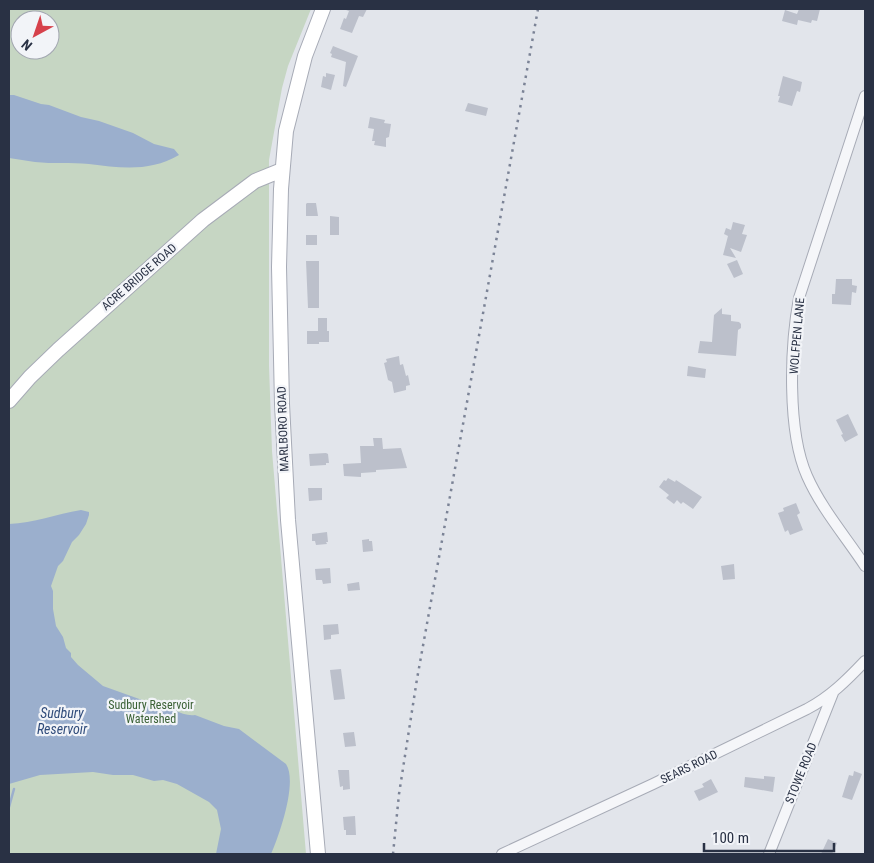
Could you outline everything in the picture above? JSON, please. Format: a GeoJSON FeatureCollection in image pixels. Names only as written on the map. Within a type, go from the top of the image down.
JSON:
{"type":"FeatureCollection","features":[{"type":"Feature","properties":{"kind":"main road","name":"MARLBORO ROAD"},"geometry":{"type":"LineString","coordinates":[[318,854],[287,501],[279,287],[282,170],[286,131],[305,56],[323,9]]}},
{"type":"Feature","properties":{"kind":"main road","name":"ACRE BRIDGE ROAD"},"geometry":{"type":"LineString","coordinates":[[9,401],[58,350],[203,220],[255,181],[282,170]]}},
{"type":"Feature","properties":{"kind":"street","name":"WOLFPEN LANE"},"geometry":{"type":"LineString","coordinates":[[865,96],[802,286],[797,310],[793,383],[796,438],[802,463],[813,488],[865,566]]}},
{"type":"Feature","properties":{"kind":"street","name":"SEARS ROAD"},"geometry":{"type":"LineString","coordinates":[[502,854],[782,722],[822,701],[865,661]]}},
{"type":"Feature","properties":{"kind":"street","name":"STOWE ROAD"},"geometry":{"type":"LineString","coordinates":[[769,854],[833,692]]}},
{"type":"Feature","properties":{"kind":"green space","name":"Sudbury Reservoir Watershed"},"geometry":{"type":"Polygon","coordinates":[[[9,9],[311,9],[288,66],[282,88],[269,160],[269,366],[272,451],[306,854],[9,854],[9,9]]]}},
{"type":"Feature","properties":{"kind":"water"},"geometry":{"type":"Polygon","coordinates":[[[9,95],[49,105],[133,133],[154,144],[174,149],[179,155],[157,164],[135,167],[112,167],[82,163],[42,163],[9,158],[9,95]]]}},
{"type":"Feature","properties":{"kind":"water","name":"Sudbury Reservoir"},"geometry":{"type":"Polygon","coordinates":[[[81,510],[89,512],[86,524],[72,542],[63,561],[58,566],[51,586],[56,626],[63,637],[66,648],[78,665],[103,686],[156,705],[239,729],[286,764],[289,772],[289,796],[271,854],[216,854],[221,829],[217,810],[209,802],[177,784],[163,780],[154,781],[133,775],[93,772],[40,775],[9,784],[9,524],[81,510]]]}},
{"type":"Feature","properties":{"kind":"building"},"geometry":{"type":"Polygon","coordinates":[[[343,9],[367,9],[363,17],[359,16],[352,33],[340,29],[349,11],[343,9]]]}},
{"type":"Feature","properties":{"kind":"building"},"geometry":{"type":"Polygon","coordinates":[[[799,9],[820,9],[817,21],[812,20],[811,23],[798,20],[797,25],[782,21],[785,10],[797,14],[799,9]]]}},
{"type":"Feature","properties":{"kind":"building"},"geometry":{"type":"Polygon","coordinates":[[[333,46],[358,56],[346,87],[343,86],[346,62],[331,57],[332,54],[330,53],[333,46]]]}},
{"type":"Feature","properties":{"kind":"building"},"geometry":{"type":"Polygon","coordinates":[[[326,73],[335,75],[331,90],[321,87],[323,76],[326,77],[326,73]]]}},
{"type":"Feature","properties":{"kind":"building"},"geometry":{"type":"Polygon","coordinates":[[[783,76],[802,82],[800,92],[797,91],[792,106],[778,102],[783,76]]]}},
{"type":"Feature","properties":{"kind":"building"},"geometry":{"type":"Polygon","coordinates":[[[468,103],[488,108],[486,116],[465,111],[468,103]]]}},
{"type":"Feature","properties":{"kind":"building"},"geometry":{"type":"Polygon","coordinates":[[[370,117],[385,120],[384,123],[391,124],[389,137],[386,138],[386,147],[374,145],[375,141],[372,141],[374,129],[368,128],[370,117]]]}},
{"type":"Feature","properties":{"kind":"building"},"geometry":{"type":"Polygon","coordinates":[[[307,203],[316,203],[318,216],[306,216],[307,203]]]}},
{"type":"Feature","properties":{"kind":"building"},"geometry":{"type":"Polygon","coordinates":[[[330,216],[339,217],[339,235],[330,235],[330,216]]]}},
{"type":"Feature","properties":{"kind":"building"},"geometry":{"type":"Polygon","coordinates":[[[733,222],[745,225],[742,234],[747,235],[741,252],[730,248],[736,258],[723,255],[728,236],[724,234],[726,228],[731,230],[733,222]]]}},
{"type":"Feature","properties":{"kind":"building"},"geometry":{"type":"Polygon","coordinates":[[[306,235],[317,235],[317,245],[306,245],[306,235]]]}},
{"type":"Feature","properties":{"kind":"building"},"geometry":{"type":"Polygon","coordinates":[[[737,260],[743,274],[734,278],[727,264],[737,260]]]}},
{"type":"Feature","properties":{"kind":"building"},"geometry":{"type":"Polygon","coordinates":[[[306,261],[319,261],[319,308],[308,308],[306,261]]]}},
{"type":"Feature","properties":{"kind":"building"},"geometry":{"type":"Polygon","coordinates":[[[836,279],[852,279],[852,285],[857,286],[856,293],[852,292],[851,305],[832,304],[832,294],[835,294],[836,279]]]}},
{"type":"Feature","properties":{"kind":"building"},"geometry":{"type":"Polygon","coordinates":[[[722,308],[722,314],[731,315],[731,321],[741,324],[741,328],[738,330],[736,356],[698,353],[700,341],[712,342],[714,315],[722,308]]]}},
{"type":"Feature","properties":{"kind":"building"},"geometry":{"type":"Polygon","coordinates":[[[318,318],[327,318],[329,342],[307,344],[307,331],[318,331],[318,318]]]}},
{"type":"Feature","properties":{"kind":"building"},"geometry":{"type":"Polygon","coordinates":[[[399,356],[400,365],[403,364],[410,385],[406,386],[406,390],[394,393],[392,382],[388,380],[384,363],[387,362],[386,359],[399,356]]]}},
{"type":"Feature","properties":{"kind":"building"},"geometry":{"type":"Polygon","coordinates":[[[688,366],[706,369],[705,378],[687,376],[688,366]]]}},
{"type":"Feature","properties":{"kind":"building"},"geometry":{"type":"Polygon","coordinates":[[[848,414],[858,435],[845,442],[836,420],[848,414]]]}},
{"type":"Feature","properties":{"kind":"building"},"geometry":{"type":"Polygon","coordinates":[[[373,438],[382,438],[383,449],[401,448],[407,468],[376,470],[376,472],[361,473],[361,477],[344,476],[343,464],[361,463],[360,446],[374,446],[373,438]]]}},
{"type":"Feature","properties":{"kind":"building"},"geometry":{"type":"Polygon","coordinates":[[[309,454],[328,454],[329,463],[326,463],[326,465],[310,466],[309,454]]]}},
{"type":"Feature","properties":{"kind":"building"},"geometry":{"type":"Polygon","coordinates":[[[668,478],[675,482],[676,480],[702,497],[693,509],[683,502],[681,504],[677,500],[674,504],[666,498],[669,495],[659,487],[668,478]]]}},
{"type":"Feature","properties":{"kind":"building"},"geometry":{"type":"Polygon","coordinates":[[[308,488],[322,488],[322,500],[309,501],[308,488]]]}},
{"type":"Feature","properties":{"kind":"building"},"geometry":{"type":"Polygon","coordinates":[[[796,503],[800,513],[797,515],[803,530],[790,535],[788,530],[785,532],[778,513],[784,511],[783,508],[796,503]]]}},
{"type":"Feature","properties":{"kind":"building"},"geometry":{"type":"Polygon","coordinates":[[[327,532],[327,544],[316,545],[315,541],[312,541],[312,534],[327,532]]]}},
{"type":"Feature","properties":{"kind":"building"},"geometry":{"type":"Polygon","coordinates":[[[369,539],[369,541],[372,541],[373,551],[363,552],[362,540],[369,539]]]}},
{"type":"Feature","properties":{"kind":"building"},"geometry":{"type":"Polygon","coordinates":[[[734,564],[735,579],[723,580],[721,566],[734,564]]]}},
{"type":"Feature","properties":{"kind":"building"},"geometry":{"type":"Polygon","coordinates":[[[330,568],[331,583],[323,584],[322,580],[316,580],[315,569],[330,568]]]}},
{"type":"Feature","properties":{"kind":"building"},"geometry":{"type":"Polygon","coordinates":[[[359,582],[360,590],[348,591],[347,584],[359,582]]]}},
{"type":"Feature","properties":{"kind":"building"},"geometry":{"type":"Polygon","coordinates":[[[338,624],[339,634],[331,635],[331,639],[324,640],[323,625],[338,624]]]}},
{"type":"Feature","properties":{"kind":"building"},"geometry":{"type":"Polygon","coordinates":[[[341,669],[345,699],[334,700],[330,670],[341,669]]]}},
{"type":"Feature","properties":{"kind":"building"},"geometry":{"type":"Polygon","coordinates":[[[354,732],[356,746],[345,747],[343,733],[354,732]]]}},
{"type":"Feature","properties":{"kind":"building"},"geometry":{"type":"Polygon","coordinates":[[[338,770],[349,770],[350,789],[343,790],[343,786],[340,787],[338,770]]]}},
{"type":"Feature","properties":{"kind":"building"},"geometry":{"type":"Polygon","coordinates":[[[854,771],[862,774],[852,800],[842,797],[849,775],[853,776],[854,771]]]}},
{"type":"Feature","properties":{"kind":"building"},"geometry":{"type":"Polygon","coordinates":[[[764,776],[775,777],[773,792],[744,787],[745,777],[764,779],[764,776]]]}},
{"type":"Feature","properties":{"kind":"building"},"geometry":{"type":"Polygon","coordinates":[[[711,779],[718,792],[699,801],[694,791],[704,787],[702,784],[711,779]]]}},
{"type":"Feature","properties":{"kind":"building"},"geometry":{"type":"Polygon","coordinates":[[[355,816],[356,835],[346,835],[343,817],[355,816]]]}},
{"type":"Feature","properties":{"kind":"building"},"geometry":{"type":"Polygon","coordinates":[[[828,839],[837,843],[832,854],[821,854],[828,839]]]}},
{"type":"Feature","properties":{"kind":"waterway"},"geometry":{"type":"LineString","coordinates":[[9,807],[14,789]]}},
{"type":"Feature","properties":{"kind":"railway"},"geometry":{"type":"LineString","coordinates":[[393,854],[399,794],[417,679],[538,9]]}}]}
